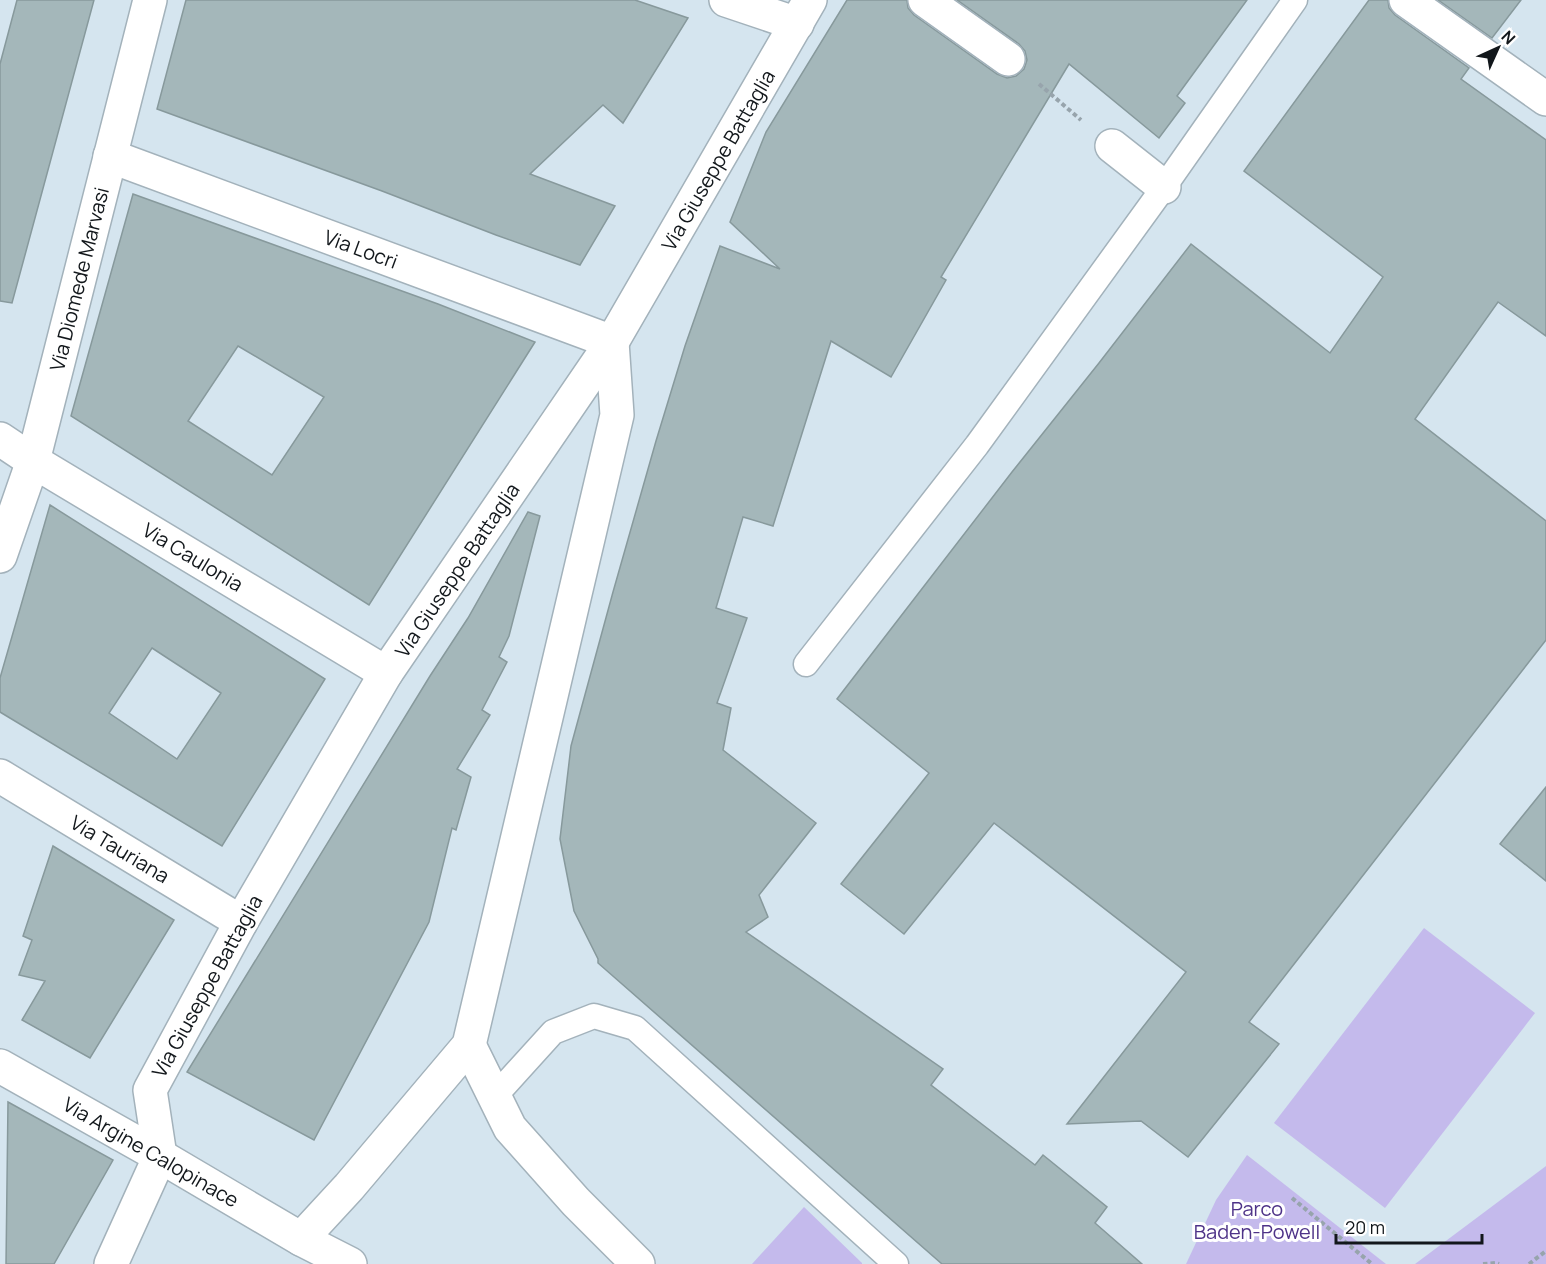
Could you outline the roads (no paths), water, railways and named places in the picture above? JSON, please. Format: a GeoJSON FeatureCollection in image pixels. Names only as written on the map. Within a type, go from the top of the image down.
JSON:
{"type":"FeatureCollection","features":[{"type":"Feature","properties":{"kind":"street","name":"Via Diomede Marvasi"},"geometry":{"type":"LineString","coordinates":[[0,556],[33,461],[150,0]]}},
{"type":"Feature","properties":{"kind":"street"},"geometry":{"type":"LineString","coordinates":[[726,0],[804,12]]}},
{"type":"Feature","properties":{"kind":"street"},"geometry":{"type":"LineString","coordinates":[[925,0],[1008,59]]}},
{"type":"Feature","properties":{"kind":"street"},"geometry":{"type":"LineString","coordinates":[[1406,0],[1546,99]]}},
{"type":"Feature","properties":{"kind":"street","name":"Via Giuseppe Battaglia"},"geometry":{"type":"LineString","coordinates":[[160,1156],[150,1090],[241,922],[386,673],[612,342],[804,12]]}},
{"type":"Feature","properties":{"kind":"street"},"geometry":{"type":"LineString","coordinates":[[1112,146],[1164,187]]}},
{"type":"Feature","properties":{"kind":"street","name":"Via Locri"},"geometry":{"type":"LineString","coordinates":[[111,156],[612,342]]}},
{"type":"Feature","properties":{"kind":"street"},"geometry":{"type":"LineString","coordinates":[[294,1251],[469,1045],[617,415],[612,342]]}},
{"type":"Feature","properties":{"kind":"street","name":"Via Caulonia"},"geometry":{"type":"LineString","coordinates":[[0,439],[386,673]]}},
{"type":"Feature","properties":{"kind":"street","name":"Via Tauriana"},"geometry":{"type":"LineString","coordinates":[[0,776],[241,922]]}},
{"type":"Feature","properties":{"kind":"street"},"geometry":{"type":"LineString","coordinates":[[469,1045],[510,1128],[576,1202],[638,1264]]}},
{"type":"Feature","properties":{"kind":"street","name":"Via Argine Calopinace"},"geometry":{"type":"LineString","coordinates":[[0,1066],[160,1156],[294,1251],[350,1264]]}},
{"type":"Feature","properties":{"kind":"street"},"geometry":{"type":"LineString","coordinates":[[111,1264],[160,1156]]}},
{"type":"Feature","properties":{"kind":"lane"},"geometry":{"type":"LineString","coordinates":[[806,664],[977,445],[1164,187],[1295,0]]}},
{"type":"Feature","properties":{"kind":"lane"},"geometry":{"type":"LineString","coordinates":[[494,1097],[553,1032],[594,1016],[635,1028],[896,1264]]}},
{"type":"Feature","properties":{"kind":"park label","name":"Parco Baden-Powell"},"geometry":{"type":"Point","coordinates":[1257,1220]}}]}
